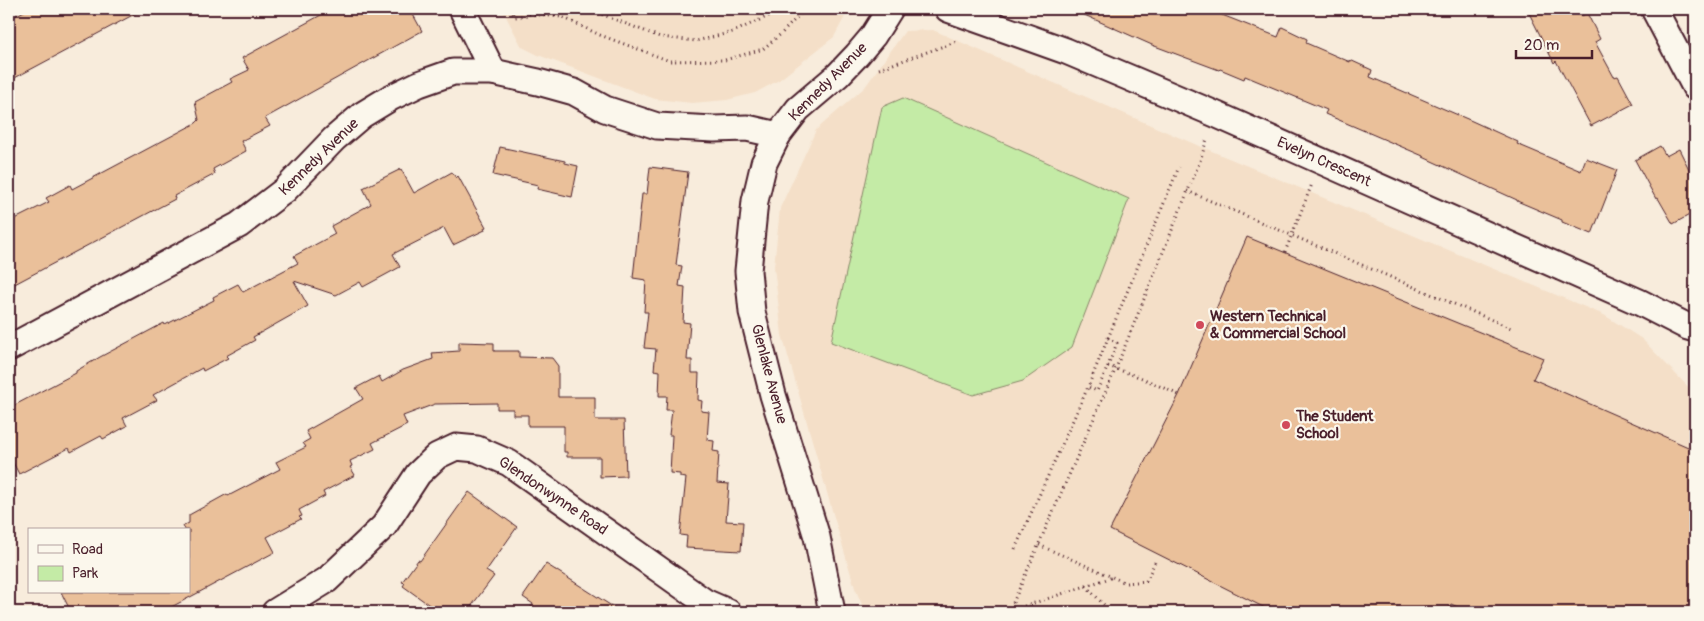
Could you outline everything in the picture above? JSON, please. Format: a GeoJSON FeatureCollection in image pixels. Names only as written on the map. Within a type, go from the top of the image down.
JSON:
{"type":"FeatureCollection","features":[{"type":"Feature","properties":{"kind":"street"},"geometry":{"type":"LineString","coordinates":[[462,9],[493,72]]}},
{"type":"Feature","properties":{"kind":"street","name":"Kennedy Avenue"},"geometry":{"type":"LineString","coordinates":[[9,348],[239,224],[285,190],[334,139],[362,115],[390,98],[419,84],[453,72],[493,72],[574,92],[605,109],[657,126],[714,129],[747,128],[778,135],[798,109],[838,75],[857,55],[873,36],[890,9]]}},
{"type":"Feature","properties":{"kind":"street","name":"Evelyn Crescent"},"geometry":{"type":"LineString","coordinates":[[948,9],[1066,51],[1215,114],[1639,302],[1695,329]]}},
{"type":"Feature","properties":{"kind":"street"},"geometry":{"type":"LineString","coordinates":[[1654,9],[1695,87]]}},
{"type":"Feature","properties":{"kind":"street","name":"Glenlake Avenue"},"geometry":{"type":"LineString","coordinates":[[778,135],[764,163],[755,201],[748,271],[752,312],[773,395],[816,538],[832,612]]}},
{"type":"Feature","properties":{"kind":"street","name":"Glendonwynne Road"},"geometry":{"type":"LineString","coordinates":[[275,612],[327,580],[384,526],[418,474],[437,456],[456,447],[477,449],[509,463],[705,602],[728,612]]}},
{"type":"Feature","properties":{"kind":"path"},"geometry":{"type":"LineString","coordinates":[[510,9],[514,17],[564,9]]}},
{"type":"Feature","properties":{"kind":"path"},"geometry":{"type":"LineString","coordinates":[[588,9],[660,37],[696,41],[733,32],[773,14],[779,9]]}},
{"type":"Feature","properties":{"kind":"path"},"geometry":{"type":"LineString","coordinates":[[529,14],[562,17],[600,35],[670,61],[725,60],[763,49],[806,9]]}},
{"type":"Feature","properties":{"kind":"path"},"geometry":{"type":"LineString","coordinates":[[872,71],[958,41]]}},
{"type":"Feature","properties":{"kind":"path"},"geometry":{"type":"LineString","coordinates":[[1009,612],[1116,368],[1207,139]]}},
{"type":"Feature","properties":{"kind":"path"},"geometry":{"type":"LineString","coordinates":[[1015,549],[1088,388],[1179,168]]}},
{"type":"Feature","properties":{"kind":"path"},"geometry":{"type":"LineString","coordinates":[[1285,252],[1312,184]]}},
{"type":"Feature","properties":{"kind":"path"},"geometry":{"type":"LineString","coordinates":[[1187,191],[1511,328]]}},
{"type":"Feature","properties":{"kind":"path"},"geometry":{"type":"LineString","coordinates":[[1088,388],[1097,391],[1118,343],[1108,338]]}},
{"type":"Feature","properties":{"kind":"path"},"geometry":{"type":"LineString","coordinates":[[1108,366],[1179,396]]}},
{"type":"Feature","properties":{"kind":"path"},"geometry":{"type":"LineString","coordinates":[[1039,545],[1126,583],[1146,581],[1155,562]]}},
{"type":"Feature","properties":{"kind":"path"},"geometry":{"type":"LineString","coordinates":[[1009,612],[1114,577]]}},
{"type":"Feature","properties":{"kind":"path"},"geometry":{"type":"LineString","coordinates":[[1086,586],[1106,607],[1114,612]]}},
{"type":"Feature","properties":{"kind":"shaded area"},"geometry":{"type":"Polygon","coordinates":[[[502,9],[849,9],[834,37],[779,80],[755,93],[727,100],[692,103],[655,99],[538,55],[522,47],[502,9]]]}},
{"type":"Feature","properties":{"kind":"shaded area","name":"Western Technical & Commercial School"},"geometry":{"type":"Polygon","coordinates":[[[933,30],[1178,137],[1604,315],[1642,339],[1695,394],[1695,612],[865,612],[855,588],[782,335],[774,267],[780,208],[816,130],[865,87],[905,31],[933,30]]]}},
{"type":"Feature","properties":{"kind":"green space"},"geometry":{"type":"Polygon","coordinates":[[[903,98],[1129,199],[1072,347],[1023,381],[973,395],[831,342],[882,107],[903,98]]]}},
{"type":"Feature","properties":{"kind":"building"},"geometry":{"type":"Polygon","coordinates":[[[28,9],[144,9],[9,81],[9,19],[28,9]]]}},
{"type":"Feature","properties":{"kind":"building"},"geometry":{"type":"Polygon","coordinates":[[[332,9],[410,9],[422,31],[265,118],[270,126],[241,141],[246,151],[213,169],[215,174],[174,196],[175,199],[9,287],[9,222],[49,202],[46,198],[70,185],[72,189],[196,123],[199,120],[195,102],[232,82],[230,79],[249,70],[242,58],[332,9]]]}},
{"type":"Feature","properties":{"kind":"building"},"geometry":{"type":"Polygon","coordinates":[[[1071,9],[1207,9],[1278,37],[1282,27],[1307,39],[1306,43],[1372,70],[1370,77],[1472,121],[1518,142],[1517,144],[1581,171],[1586,158],[1617,170],[1592,234],[1562,222],[1562,220],[1517,201],[1423,156],[1325,114],[1327,110],[1245,76],[1244,79],[1152,45],[1071,9]]]}},
{"type":"Feature","properties":{"kind":"building"},"geometry":{"type":"Polygon","coordinates":[[[1527,9],[1578,9],[1582,16],[1587,13],[1600,39],[1595,42],[1614,77],[1618,76],[1633,104],[1591,126],[1556,61],[1554,63],[1527,9]]]}},
{"type":"Feature","properties":{"kind":"building"},"geometry":{"type":"Polygon","coordinates":[[[1660,146],[1666,156],[1679,149],[1695,181],[1695,212],[1673,224],[1658,198],[1656,199],[1635,160],[1660,146]]]}},
{"type":"Feature","properties":{"kind":"building"},"geometry":{"type":"Polygon","coordinates":[[[500,147],[565,161],[565,163],[578,166],[572,197],[537,189],[538,185],[493,175],[500,147]]]}},
{"type":"Feature","properties":{"kind":"building"},"geometry":{"type":"Polygon","coordinates":[[[650,167],[688,172],[676,265],[682,266],[679,286],[685,287],[683,322],[690,323],[687,360],[692,360],[692,373],[699,373],[698,400],[702,401],[701,411],[709,412],[707,440],[714,441],[713,451],[719,452],[717,483],[729,484],[726,521],[743,522],[741,551],[686,548],[687,536],[680,535],[686,478],[680,477],[680,474],[670,473],[672,435],[669,435],[672,410],[666,410],[667,396],[659,396],[660,371],[654,370],[656,349],[644,348],[648,312],[644,312],[646,280],[633,278],[642,194],[647,194],[650,167]]]}},
{"type":"Feature","properties":{"kind":"building"},"geometry":{"type":"Polygon","coordinates":[[[401,169],[414,193],[452,172],[456,178],[458,176],[486,227],[484,228],[485,230],[453,245],[444,228],[393,254],[400,267],[363,287],[360,282],[336,295],[294,281],[308,306],[253,337],[255,340],[226,356],[228,358],[203,371],[202,368],[153,395],[157,400],[123,418],[127,426],[103,439],[101,436],[71,452],[69,448],[19,474],[9,455],[9,408],[76,373],[76,371],[100,357],[164,323],[165,325],[214,300],[213,297],[238,284],[243,292],[298,263],[294,256],[335,234],[331,226],[371,204],[363,188],[401,169]]]}},
{"type":"Feature","properties":{"kind":"building"},"geometry":{"type":"Polygon","coordinates":[[[1247,237],[1543,358],[1533,379],[1695,450],[1695,612],[1469,612],[1451,604],[1447,612],[1273,612],[1110,530],[1179,395],[1247,237]]]}},
{"type":"Feature","properties":{"kind":"building"},"geometry":{"type":"Polygon","coordinates":[[[459,342],[494,343],[494,351],[519,351],[519,357],[552,358],[558,366],[558,397],[595,397],[595,420],[624,420],[626,476],[600,477],[600,457],[567,457],[567,452],[564,452],[564,426],[528,426],[528,415],[513,415],[513,409],[497,409],[497,403],[435,404],[403,416],[407,425],[372,443],[375,449],[350,461],[352,466],[350,467],[355,475],[323,492],[325,496],[299,510],[302,516],[299,517],[301,519],[267,537],[275,552],[162,612],[71,612],[62,594],[190,594],[190,528],[184,528],[183,526],[189,523],[189,515],[227,494],[228,496],[280,469],[276,462],[306,447],[303,443],[310,439],[306,431],[363,399],[356,388],[379,376],[382,382],[403,370],[433,359],[432,353],[459,351],[459,342]]]}},
{"type":"Feature","properties":{"kind":"building"},"geometry":{"type":"Polygon","coordinates":[[[469,492],[517,527],[486,571],[494,576],[467,612],[439,612],[403,586],[405,583],[402,582],[418,560],[420,561],[469,492]]]}},
{"type":"Feature","properties":{"kind":"building"},"geometry":{"type":"Polygon","coordinates":[[[546,564],[621,612],[528,612],[533,604],[523,597],[546,564]]]}},
{"type":"Feature","properties":{"kind":"place","name":"Western Technical & Commercial School"},"geometry":{"type":"Point","coordinates":[1200,325]}},
{"type":"Feature","properties":{"kind":"place","name":"The Student School"},"geometry":{"type":"Point","coordinates":[1286,425]}}]}
